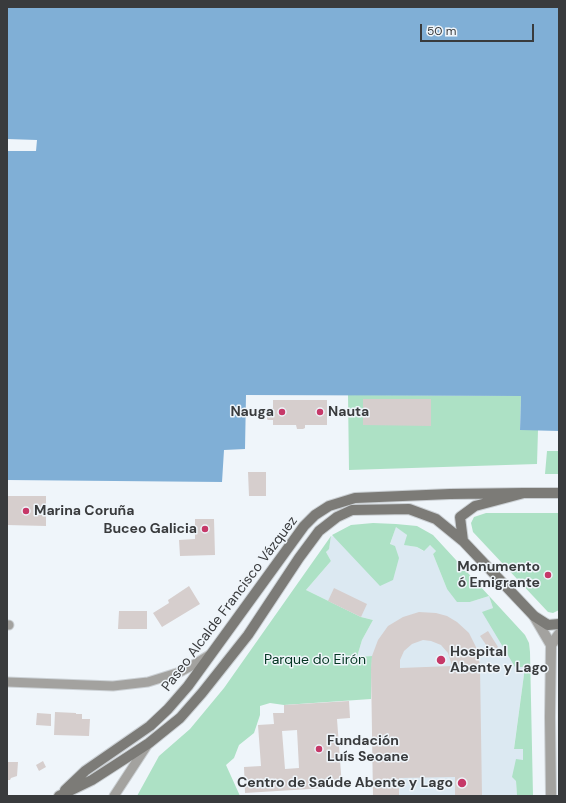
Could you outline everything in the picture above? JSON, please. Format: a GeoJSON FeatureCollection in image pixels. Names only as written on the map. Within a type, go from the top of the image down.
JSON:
{"type":"FeatureCollection","features":[{"type":"Feature","properties":{"kind":"main road"},"geometry":{"type":"LineString","coordinates":[[463,541],[460,517],[475,506],[524,493],[559,493]]}},
{"type":"Feature","properties":{"kind":"main road","name":"Paseo Alcalde Francisco Vázquez"},"geometry":{"type":"LineString","coordinates":[[59,796],[85,771],[150,726],[168,709],[188,686],[304,526],[329,506],[355,498],[524,493]]}},
{"type":"Feature","properties":{"kind":"main road","name":"Paseo Alcalde Francisco Vázquez"},"geometry":{"type":"LineString","coordinates":[[59,796],[92,780],[149,743],[180,718],[248,635],[303,552],[319,531],[337,517],[352,510],[409,509],[436,519],[463,541],[534,616],[548,626],[559,624]]}},
{"type":"Feature","properties":{"kind":"street"},"geometry":{"type":"LineString","coordinates":[[534,616],[551,645],[551,796]]}},
{"type":"Feature","properties":{"kind":"street"},"geometry":{"type":"LineString","coordinates":[[551,645],[559,634]]}},
{"type":"Feature","properties":{"kind":"lane"},"geometry":{"type":"LineString","coordinates":[[7,682],[113,686],[148,682],[180,672],[212,653]]}},
{"type":"Feature","properties":{"kind":"lane"},"geometry":{"type":"LineString","coordinates":[[114,796],[149,743]]}},
{"type":"Feature","properties":{"kind":"shaded area","name":"Hospital Abente y Lago"},"geometry":{"type":"Polygon","coordinates":[[[396,526],[407,535],[405,545],[417,547],[423,551],[430,545],[436,551],[433,554],[447,589],[470,602],[489,596],[493,608],[483,613],[525,667],[514,748],[523,749],[523,760],[516,781],[517,796],[373,796],[372,656],[357,657],[362,640],[373,620],[361,617],[306,590],[331,561],[326,552],[329,548],[331,536],[390,545],[396,526]]]}},
{"type":"Feature","properties":{"kind":"green space"},"geometry":{"type":"Polygon","coordinates":[[[348,395],[521,396],[520,430],[538,430],[537,464],[349,470],[348,395]]]}},
{"type":"Feature","properties":{"kind":"green space"},"geometry":{"type":"Polygon","coordinates":[[[547,451],[559,451],[559,474],[545,474],[547,451]]]}},
{"type":"Feature","properties":{"kind":"green space"},"geometry":{"type":"Polygon","coordinates":[[[486,513],[559,513],[559,610],[553,613],[548,612],[473,532],[471,523],[474,517],[486,513]]]}},
{"type":"Feature","properties":{"kind":"green space"},"geometry":{"type":"Polygon","coordinates":[[[373,523],[417,526],[433,535],[525,635],[529,643],[530,652],[533,796],[517,796],[516,781],[512,777],[516,759],[523,760],[523,749],[514,749],[525,667],[515,667],[482,612],[493,608],[489,596],[470,602],[457,602],[447,589],[433,554],[436,551],[430,545],[424,551],[417,547],[404,545],[407,535],[396,527],[390,544],[395,546],[399,558],[393,580],[380,586],[332,535],[351,525],[373,523]]]}},
{"type":"Feature","properties":{"kind":"green space","name":"Parque do Eirón"},"geometry":{"type":"Polygon","coordinates":[[[331,536],[329,549],[326,552],[331,561],[306,590],[361,617],[373,620],[362,640],[357,657],[372,656],[371,699],[284,705],[270,703],[260,706],[260,715],[254,733],[239,745],[234,758],[226,765],[240,796],[137,796],[159,756],[190,729],[224,688],[331,536]]]}},
{"type":"Feature","properties":{"kind":"water"},"geometry":{"type":"Polygon","coordinates":[[[7,7],[559,7],[559,431],[520,430],[521,396],[246,395],[245,449],[224,450],[222,482],[7,480],[7,151],[36,151],[37,140],[7,139],[7,7]]]}},
{"type":"Feature","properties":{"kind":"building"},"geometry":{"type":"Polygon","coordinates":[[[363,399],[431,399],[431,426],[363,425],[363,399]]]}},
{"type":"Feature","properties":{"kind":"building"},"geometry":{"type":"Polygon","coordinates":[[[273,400],[327,400],[327,425],[305,425],[305,428],[303,429],[297,429],[296,425],[273,425],[273,420],[267,419],[267,409],[273,408],[273,400]]]}},
{"type":"Feature","properties":{"kind":"building"},"geometry":{"type":"Polygon","coordinates":[[[248,472],[266,472],[266,496],[249,496],[248,472]]]}},
{"type":"Feature","properties":{"kind":"building","name":"Marina Coruña"},"geometry":{"type":"Polygon","coordinates":[[[7,496],[46,496],[46,526],[7,525],[7,496]]]}},
{"type":"Feature","properties":{"kind":"building","name":"Buceo Galicia"},"geometry":{"type":"Polygon","coordinates":[[[195,519],[214,519],[215,555],[180,556],[179,540],[195,539],[195,519]]]}},
{"type":"Feature","properties":{"kind":"building"},"geometry":{"type":"Polygon","coordinates":[[[189,586],[200,604],[162,627],[153,613],[169,603],[168,600],[189,586]]]}},
{"type":"Feature","properties":{"kind":"building"},"geometry":{"type":"Polygon","coordinates":[[[334,588],[367,604],[361,617],[328,601],[334,588]]]}},
{"type":"Feature","properties":{"kind":"building"},"geometry":{"type":"Polygon","coordinates":[[[119,611],[147,611],[147,629],[118,629],[119,611]]]}},
{"type":"Feature","properties":{"kind":"building"},"geometry":{"type":"Polygon","coordinates":[[[419,612],[436,613],[447,616],[457,622],[469,633],[477,649],[480,666],[482,796],[455,796],[455,777],[399,778],[399,796],[373,796],[372,656],[378,640],[388,626],[403,617],[419,612]],[[423,640],[412,644],[404,651],[400,660],[400,668],[452,666],[448,653],[441,645],[423,640]]]}},
{"type":"Feature","properties":{"kind":"building"},"geometry":{"type":"Polygon","coordinates":[[[488,631],[498,647],[491,652],[480,636],[488,631]]]}},
{"type":"Feature","properties":{"kind":"building","name":"Fundación Luís Seoane"},"geometry":{"type":"Polygon","coordinates":[[[349,701],[350,718],[337,719],[342,787],[245,793],[244,767],[261,766],[258,725],[274,724],[273,713],[284,713],[284,705],[349,701]],[[297,730],[282,731],[285,769],[299,768],[297,730]]]}},
{"type":"Feature","properties":{"kind":"building"},"geometry":{"type":"Polygon","coordinates":[[[55,712],[82,714],[82,719],[90,719],[89,736],[54,735],[55,712]]]}},
{"type":"Feature","properties":{"kind":"building"},"geometry":{"type":"Polygon","coordinates":[[[37,713],[51,714],[51,726],[36,725],[37,713]]]}},
{"type":"Feature","properties":{"kind":"building"},"geometry":{"type":"Polygon","coordinates":[[[43,761],[46,767],[39,771],[36,765],[43,761]]]}},
{"type":"Feature","properties":{"kind":"building"},"geometry":{"type":"Polygon","coordinates":[[[7,762],[18,762],[17,776],[11,778],[10,780],[7,780],[7,762]]]}},
{"type":"Feature","properties":{"kind":"place","name":"Nauga"},"geometry":{"type":"Point","coordinates":[282,412]}},
{"type":"Feature","properties":{"kind":"place","name":"Nauta"},"geometry":{"type":"Point","coordinates":[320,412]}},
{"type":"Feature","properties":{"kind":"place","name":"Marina Coruña"},"geometry":{"type":"Point","coordinates":[26,511]}},
{"type":"Feature","properties":{"kind":"place","name":"Buceo Galicia"},"geometry":{"type":"Point","coordinates":[205,529]}},
{"type":"Feature","properties":{"kind":"place","name":"Monumento ó Emigrante"},"geometry":{"type":"Point","coordinates":[548,575]}},
{"type":"Feature","properties":{"kind":"place","name":"Hospital Abente y Lago"},"geometry":{"type":"Point","coordinates":[441,660]}},
{"type":"Feature","properties":{"kind":"place","name":"Fundación Luís Seoane"},"geometry":{"type":"Point","coordinates":[319,749]}},
{"type":"Feature","properties":{"kind":"place","name":"Centro de Saúde Abente y Lago"},"geometry":{"type":"Point","coordinates":[462,783]}}]}
